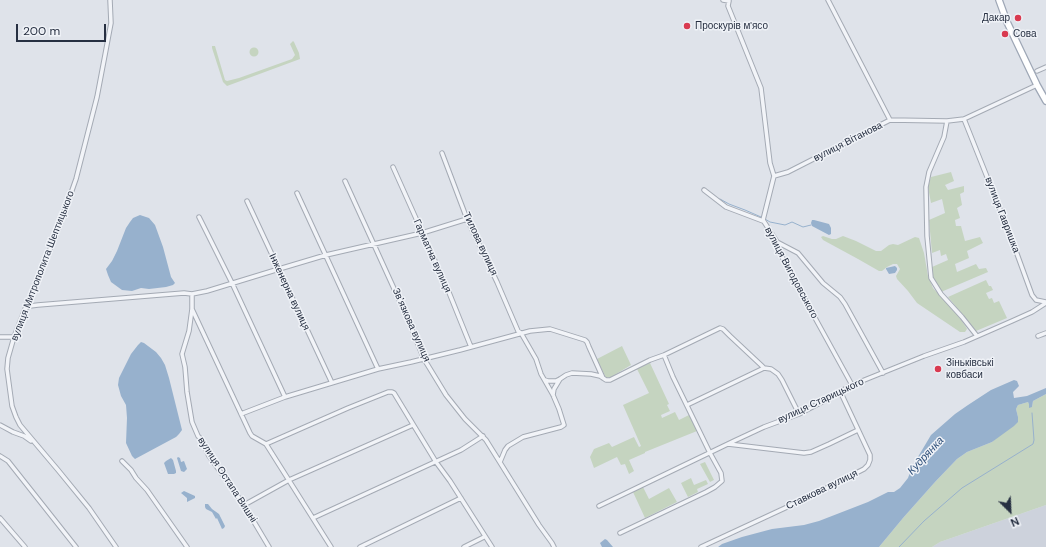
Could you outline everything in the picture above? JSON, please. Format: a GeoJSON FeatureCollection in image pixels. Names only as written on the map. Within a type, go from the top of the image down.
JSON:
{"type":"FeatureCollection","features":[{"type":"Feature","properties":{"kind":"main road"},"geometry":{"type":"LineString","coordinates":[[999,0],[1007,22],[1046,101]]}},
{"type":"Feature","properties":{"kind":"street","name":"вулиця Митрополита Шептицького"},"geometry":{"type":"LineString","coordinates":[[110,0],[110,23],[105,56],[97,97],[76,179],[58,230],[24,309],[8,358],[7,369],[12,406],[20,425],[89,508],[116,547]]}},
{"type":"Feature","properties":{"kind":"street"},"geometry":{"type":"LineString","coordinates":[[723,0],[730,1],[728,6],[761,88],[770,163],[774,176],[763,220]]}},
{"type":"Feature","properties":{"kind":"street"},"geometry":{"type":"LineString","coordinates":[[828,0],[890,120]]}},
{"type":"Feature","properties":{"kind":"street"},"geometry":{"type":"LineString","coordinates":[[1037,71],[1046,67]]}},
{"type":"Feature","properties":{"kind":"street","name":"вулиця Вітанова"},"geometry":{"type":"LineString","coordinates":[[774,176],[788,172],[890,120],[964,120],[1037,85]]}},
{"type":"Feature","properties":{"kind":"street","name":"вулиця Гавришка"},"geometry":{"type":"LineString","coordinates":[[964,120],[1032,295],[1036,300],[1046,303]]}},
{"type":"Feature","properties":{"kind":"street"},"geometry":{"type":"LineString","coordinates":[[947,121],[944,137],[929,172],[926,187],[927,236],[931,278],[941,294],[977,336]]}},
{"type":"Feature","properties":{"kind":"street","name":"Тилова вулиця"},"geometry":{"type":"LineString","coordinates":[[442,153],[467,219],[518,330],[536,359],[541,374],[553,395],[564,425],[523,437],[508,446],[500,462]]}},
{"type":"Feature","properties":{"kind":"street","name":"Гарматна вулиця"},"geometry":{"type":"LineString","coordinates":[[393,166],[472,347]]}},
{"type":"Feature","properties":{"kind":"street","name":"Звʼязкова вулиця"},"geometry":{"type":"LineString","coordinates":[[345,181],[406,315],[424,359],[446,395],[466,419],[483,436],[554,547]]}},
{"type":"Feature","properties":{"kind":"street","name":"вулиця Вигодовського"},"geometry":{"type":"LineString","coordinates":[[704,190],[726,207],[763,220],[779,246],[787,267],[852,385]]}},
{"type":"Feature","properties":{"kind":"street"},"geometry":{"type":"LineString","coordinates":[[297,193],[378,369]]}},
{"type":"Feature","properties":{"kind":"street","name":"Інженерна вулиця"},"geometry":{"type":"LineString","coordinates":[[247,201],[332,383]]}},
{"type":"Feature","properties":{"kind":"street"},"geometry":{"type":"LineString","coordinates":[[199,217],[232,283],[285,397]]}},
{"type":"Feature","properties":{"kind":"street"},"geometry":{"type":"LineString","coordinates":[[24,309],[30,306],[56,303],[184,292],[192,294],[207,291],[279,269],[422,233],[467,219]]}},
{"type":"Feature","properties":{"kind":"street"},"geometry":{"type":"LineString","coordinates":[[779,246],[798,253],[823,283],[846,304],[856,326],[883,373]]}},
{"type":"Feature","properties":{"kind":"street","name":"вулиця Остапа Вишні"},"geometry":{"type":"LineString","coordinates":[[192,294],[192,309],[189,331],[182,354],[192,422],[209,456],[244,505],[269,547]]}},
{"type":"Feature","properties":{"kind":"street","name":"вулиця Старицького"},"geometry":{"type":"LineString","coordinates":[[735,443],[764,427],[799,414],[852,385],[924,356],[964,342],[1032,312],[1046,303]]}},
{"type":"Feature","properties":{"kind":"street"},"geometry":{"type":"LineString","coordinates":[[192,309],[252,436],[266,444],[331,547]]}},
{"type":"Feature","properties":{"kind":"street"},"geometry":{"type":"LineString","coordinates":[[545,380],[552,381],[572,374],[591,374],[606,380],[610,380],[720,328],[723,329],[764,368]]}},
{"type":"Feature","properties":{"kind":"street"},"geometry":{"type":"LineString","coordinates":[[241,414],[285,397],[378,369],[472,347],[530,330],[550,329],[585,340],[602,378]]}},
{"type":"Feature","properties":{"kind":"street"},"geometry":{"type":"LineString","coordinates":[[1038,336],[1046,333]]}},
{"type":"Feature","properties":{"kind":"street"},"geometry":{"type":"LineString","coordinates":[[0,336],[14,337]]}},
{"type":"Feature","properties":{"kind":"street"},"geometry":{"type":"LineString","coordinates":[[620,533],[706,492],[722,481],[721,473],[673,378],[664,355]]}},
{"type":"Feature","properties":{"kind":"street"},"geometry":{"type":"LineString","coordinates":[[687,405],[764,368],[771,369],[778,374],[799,414]]}},
{"type":"Feature","properties":{"kind":"street"},"geometry":{"type":"LineString","coordinates":[[553,395],[554,389],[560,379]]}},
{"type":"Feature","properties":{"kind":"street"},"geometry":{"type":"LineString","coordinates":[[266,444],[390,391],[394,393],[436,462],[492,547]]}},
{"type":"Feature","properties":{"kind":"street","name":"Ставкова вулиця"},"geometry":{"type":"LineString","coordinates":[[701,547],[813,495],[864,469],[868,465],[870,455],[840,391]]}},
{"type":"Feature","properties":{"kind":"street"},"geometry":{"type":"LineString","coordinates":[[0,425],[24,436],[36,444]]}},
{"type":"Feature","properties":{"kind":"street"},"geometry":{"type":"LineString","coordinates":[[244,505],[289,480],[413,425]]}},
{"type":"Feature","properties":{"kind":"street"},"geometry":{"type":"LineString","coordinates":[[599,506],[727,444],[735,443],[804,454],[858,430]]}},
{"type":"Feature","properties":{"kind":"street"},"geometry":{"type":"LineString","coordinates":[[313,518],[461,450],[483,436]]}},
{"type":"Feature","properties":{"kind":"street"},"geometry":{"type":"LineString","coordinates":[[0,456],[8,461],[76,547]]}},
{"type":"Feature","properties":{"kind":"street"},"geometry":{"type":"LineString","coordinates":[[122,461],[147,490],[187,547]]}},
{"type":"Feature","properties":{"kind":"street"},"geometry":{"type":"LineString","coordinates":[[360,547],[461,498]]}},
{"type":"Feature","properties":{"kind":"street"},"geometry":{"type":"LineString","coordinates":[[0,518],[25,547]]}},
{"type":"Feature","properties":{"kind":"street"},"geometry":{"type":"LineString","coordinates":[[464,547],[484,537]]}},
{"type":"Feature","properties":{"kind":"shaded area"},"geometry":{"type":"Polygon","coordinates":[[[1046,505],[1046,547],[932,547],[940,542],[1046,505]]]}},
{"type":"Feature","properties":{"kind":"green space"},"geometry":{"type":"Polygon","coordinates":[[[293,41],[299,53],[300,59],[227,86],[223,82],[212,48],[212,46],[215,46],[225,80],[227,81],[292,59],[295,55],[290,44],[293,41]]]}},
{"type":"Feature","properties":{"kind":"green space"},"geometry":{"type":"Polygon","coordinates":[[[254,47],[259,52],[254,57],[249,52],[254,47]]]}},
{"type":"Feature","properties":{"kind":"green space"},"geometry":{"type":"Polygon","coordinates":[[[951,172],[954,181],[945,185],[948,190],[964,186],[964,192],[960,194],[962,205],[957,208],[960,218],[955,220],[956,226],[961,226],[965,241],[980,237],[983,243],[967,251],[969,258],[955,264],[957,272],[976,264],[979,269],[986,268],[988,272],[941,292],[932,278],[932,267],[948,260],[946,254],[941,256],[940,250],[932,253],[929,220],[945,213],[942,199],[931,203],[928,187],[931,177],[951,172]]]}},
{"type":"Feature","properties":{"kind":"green space"},"geometry":{"type":"Polygon","coordinates":[[[823,236],[836,239],[843,236],[876,251],[881,251],[889,245],[898,245],[915,237],[919,238],[924,253],[928,276],[933,288],[957,314],[967,329],[965,332],[960,332],[917,303],[897,279],[896,276],[900,269],[897,264],[893,264],[882,271],[879,271],[823,240],[821,237],[823,236]]]}},
{"type":"Feature","properties":{"kind":"green space"},"geometry":{"type":"Polygon","coordinates":[[[986,280],[993,290],[986,293],[989,299],[992,298],[994,303],[999,301],[1007,318],[976,331],[948,297],[986,280]]]}},
{"type":"Feature","properties":{"kind":"green space"},"geometry":{"type":"Polygon","coordinates":[[[622,346],[631,365],[611,377],[606,378],[597,359],[622,346]]]}},
{"type":"Feature","properties":{"kind":"green space"},"geometry":{"type":"Polygon","coordinates":[[[650,363],[669,404],[667,405],[670,411],[661,415],[662,418],[675,412],[679,420],[689,415],[697,431],[629,460],[634,471],[629,474],[625,464],[621,465],[617,457],[594,468],[590,457],[594,449],[609,443],[612,447],[634,437],[639,447],[641,446],[623,405],[649,393],[637,369],[650,363]]]}},
{"type":"Feature","properties":{"kind":"green space"},"geometry":{"type":"Polygon","coordinates":[[[1046,394],[1046,505],[940,542],[932,547],[879,547],[903,518],[957,459],[967,452],[992,442],[1018,417],[1016,409],[1018,405],[1028,402],[1032,407],[1033,401],[1046,394]]]}},
{"type":"Feature","properties":{"kind":"green space"},"geometry":{"type":"Polygon","coordinates":[[[705,462],[714,480],[710,482],[700,464],[705,462]]]}},
{"type":"Feature","properties":{"kind":"green space"},"geometry":{"type":"Polygon","coordinates":[[[691,478],[694,485],[706,480],[708,484],[697,489],[698,492],[688,497],[681,483],[691,478]]]}},
{"type":"Feature","properties":{"kind":"green space"},"geometry":{"type":"Polygon","coordinates":[[[643,487],[649,499],[669,488],[677,502],[645,518],[633,492],[643,487]]]}},
{"type":"Feature","properties":{"kind":"water"},"geometry":{"type":"Polygon","coordinates":[[[140,215],[149,218],[155,225],[171,277],[175,283],[173,285],[149,289],[141,288],[132,291],[122,290],[111,282],[106,269],[117,251],[126,228],[133,218],[140,215]]]}},
{"type":"Feature","properties":{"kind":"water"},"geometry":{"type":"Polygon","coordinates":[[[812,220],[829,224],[831,234],[829,235],[812,226],[812,220]]]}},
{"type":"Feature","properties":{"kind":"water"},"geometry":{"type":"Polygon","coordinates":[[[895,266],[897,270],[895,273],[889,274],[886,268],[895,266]]]}},
{"type":"Feature","properties":{"kind":"water"},"geometry":{"type":"Polygon","coordinates":[[[141,342],[156,352],[165,365],[182,430],[176,437],[135,459],[126,443],[126,405],[121,396],[118,385],[119,378],[131,354],[141,342]]]}},
{"type":"Feature","properties":{"kind":"water","name":"Кудрянка"},"geometry":{"type":"Polygon","coordinates":[[[1014,380],[1017,381],[1019,386],[1013,392],[1014,398],[1027,396],[1046,388],[1046,394],[1033,401],[1032,407],[1029,408],[1028,402],[1018,405],[1016,409],[1018,422],[1014,426],[992,442],[967,452],[957,459],[903,518],[879,547],[718,547],[722,544],[742,537],[772,529],[804,525],[819,521],[868,502],[888,492],[894,492],[900,488],[908,478],[912,467],[931,435],[968,405],[991,390],[1014,380]]]}},
{"type":"Feature","properties":{"kind":"water"},"geometry":{"type":"Polygon","coordinates":[[[178,457],[180,458],[181,462],[184,461],[187,469],[184,472],[181,471],[178,457]]]}},
{"type":"Feature","properties":{"kind":"water"},"geometry":{"type":"Polygon","coordinates":[[[171,458],[173,460],[176,473],[168,474],[164,463],[171,458]]]}},
{"type":"Feature","properties":{"kind":"water"},"geometry":{"type":"Polygon","coordinates":[[[184,491],[195,496],[195,498],[187,502],[187,498],[181,493],[184,491]]]}},
{"type":"Feature","properties":{"kind":"water"},"geometry":{"type":"Polygon","coordinates":[[[205,504],[208,504],[219,514],[225,526],[224,528],[222,529],[217,518],[216,519],[212,512],[206,509],[205,504]]]}},
{"type":"Feature","properties":{"kind":"water"},"geometry":{"type":"Polygon","coordinates":[[[605,539],[613,547],[602,547],[600,543],[605,539]]]}},
{"type":"Feature","properties":{"kind":"waterway"},"geometry":{"type":"LineString","coordinates":[[720,199],[761,217]]}},
{"type":"Feature","properties":{"kind":"waterway"},"geometry":{"type":"LineString","coordinates":[[765,219],[770,222],[785,225],[792,222],[803,227],[811,225]]}},
{"type":"Feature","properties":{"kind":"waterway"},"geometry":{"type":"LineString","coordinates":[[899,547],[924,521],[962,488],[1033,444],[1032,413]]}},
{"type":"Feature","properties":{"kind":"place","name":"Дакар"},"geometry":{"type":"Point","coordinates":[1018,18]}},
{"type":"Feature","properties":{"kind":"place","name":"Проскурів м'ясо"},"geometry":{"type":"Point","coordinates":[687,26]}},
{"type":"Feature","properties":{"kind":"place","name":"Сова"},"geometry":{"type":"Point","coordinates":[1005,34]}},
{"type":"Feature","properties":{"kind":"place","name":"Зіньківські ковбаси"},"geometry":{"type":"Point","coordinates":[938,369]}}]}
